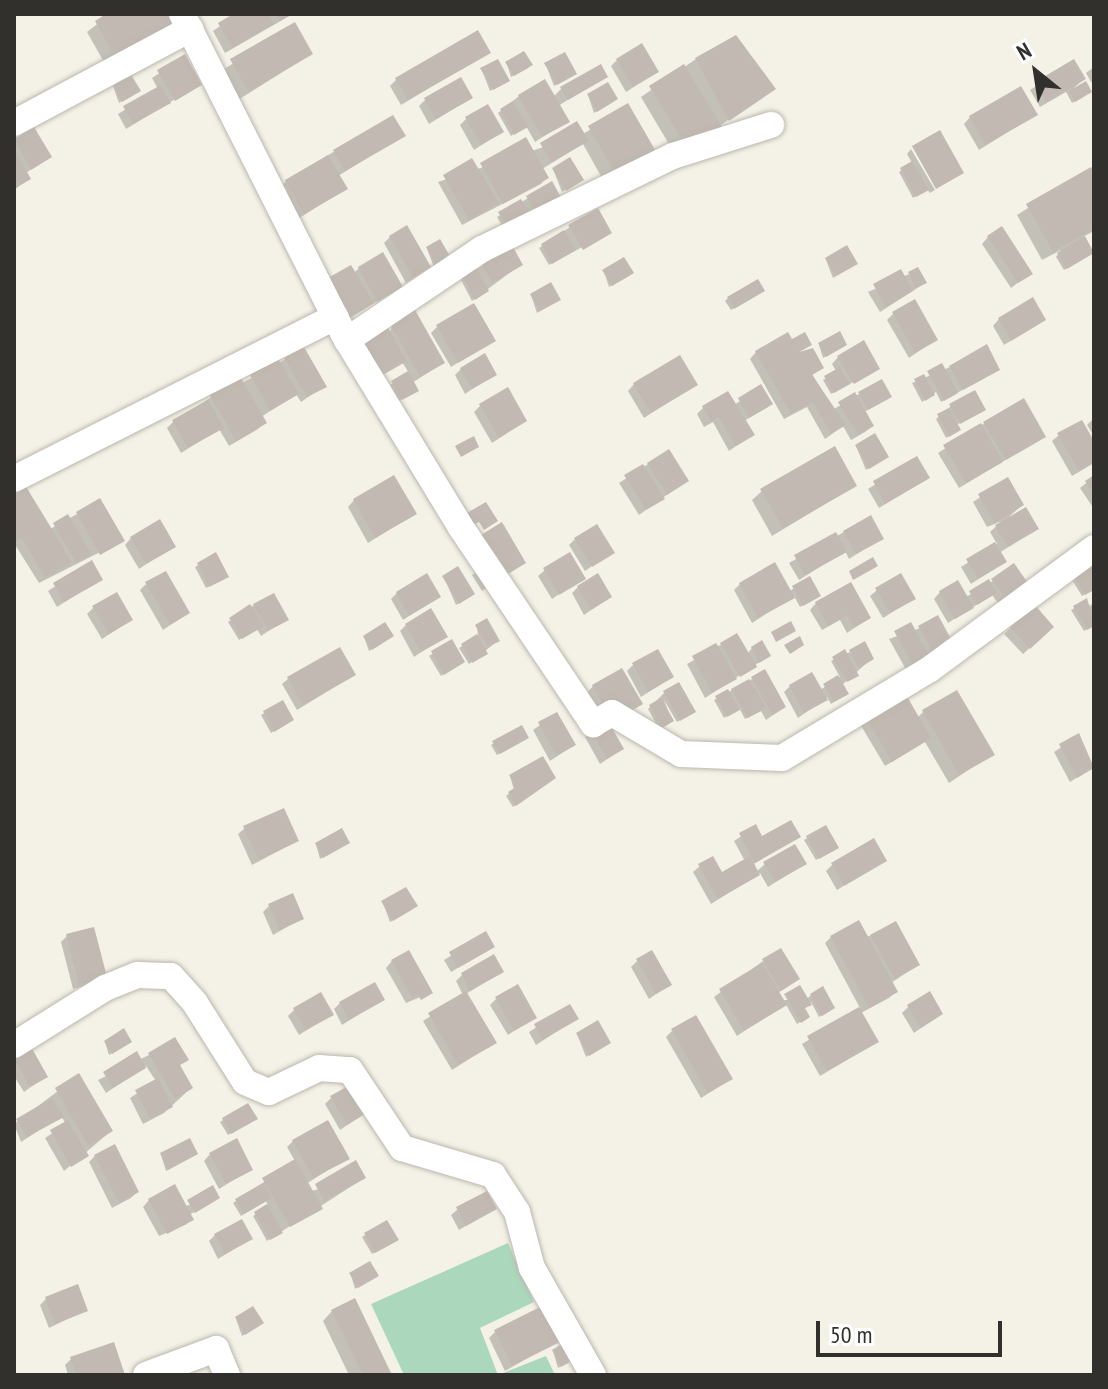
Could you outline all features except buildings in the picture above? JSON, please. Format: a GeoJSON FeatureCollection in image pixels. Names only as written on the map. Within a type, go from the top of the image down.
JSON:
{"type":"FeatureCollection","features":[{"type":"Feature","properties":{"kind":"street"},"geometry":{"type":"LineString","coordinates":[[14,123],[186,22],[347,340],[460,526],[593,724],[612,713],[681,754],[782,758],[930,669],[1094,548]]}},
{"type":"Feature","properties":{"kind":"street"},"geometry":{"type":"LineString","coordinates":[[347,340],[482,249],[673,156],[771,125]]}},
{"type":"Feature","properties":{"kind":"street"},"geometry":{"type":"LineString","coordinates":[[14,479],[335,317]]}},
{"type":"Feature","properties":{"kind":"street"},"geometry":{"type":"LineString","coordinates":[[14,1045],[105,988],[138,975],[171,976],[195,1003],[245,1082],[269,1092],[319,1068],[350,1070],[402,1148],[493,1175],[517,1212],[532,1268],[593,1375]]}},
{"type":"Feature","properties":{"kind":"street"},"geometry":{"type":"LineString","coordinates":[[146,1375],[216,1349],[227,1375]]}},
{"type":"Feature","properties":{"kind":"shaded area"},"geometry":{"type":"Polygon","coordinates":[[[508,1243],[534,1302],[480,1328],[498,1375],[404,1375],[371,1304],[508,1243]]]}},
{"type":"Feature","properties":{"kind":"shaded area"},"geometry":{"type":"Polygon","coordinates":[[[546,1356],[555,1375],[498,1375],[546,1356]]]}}]}
